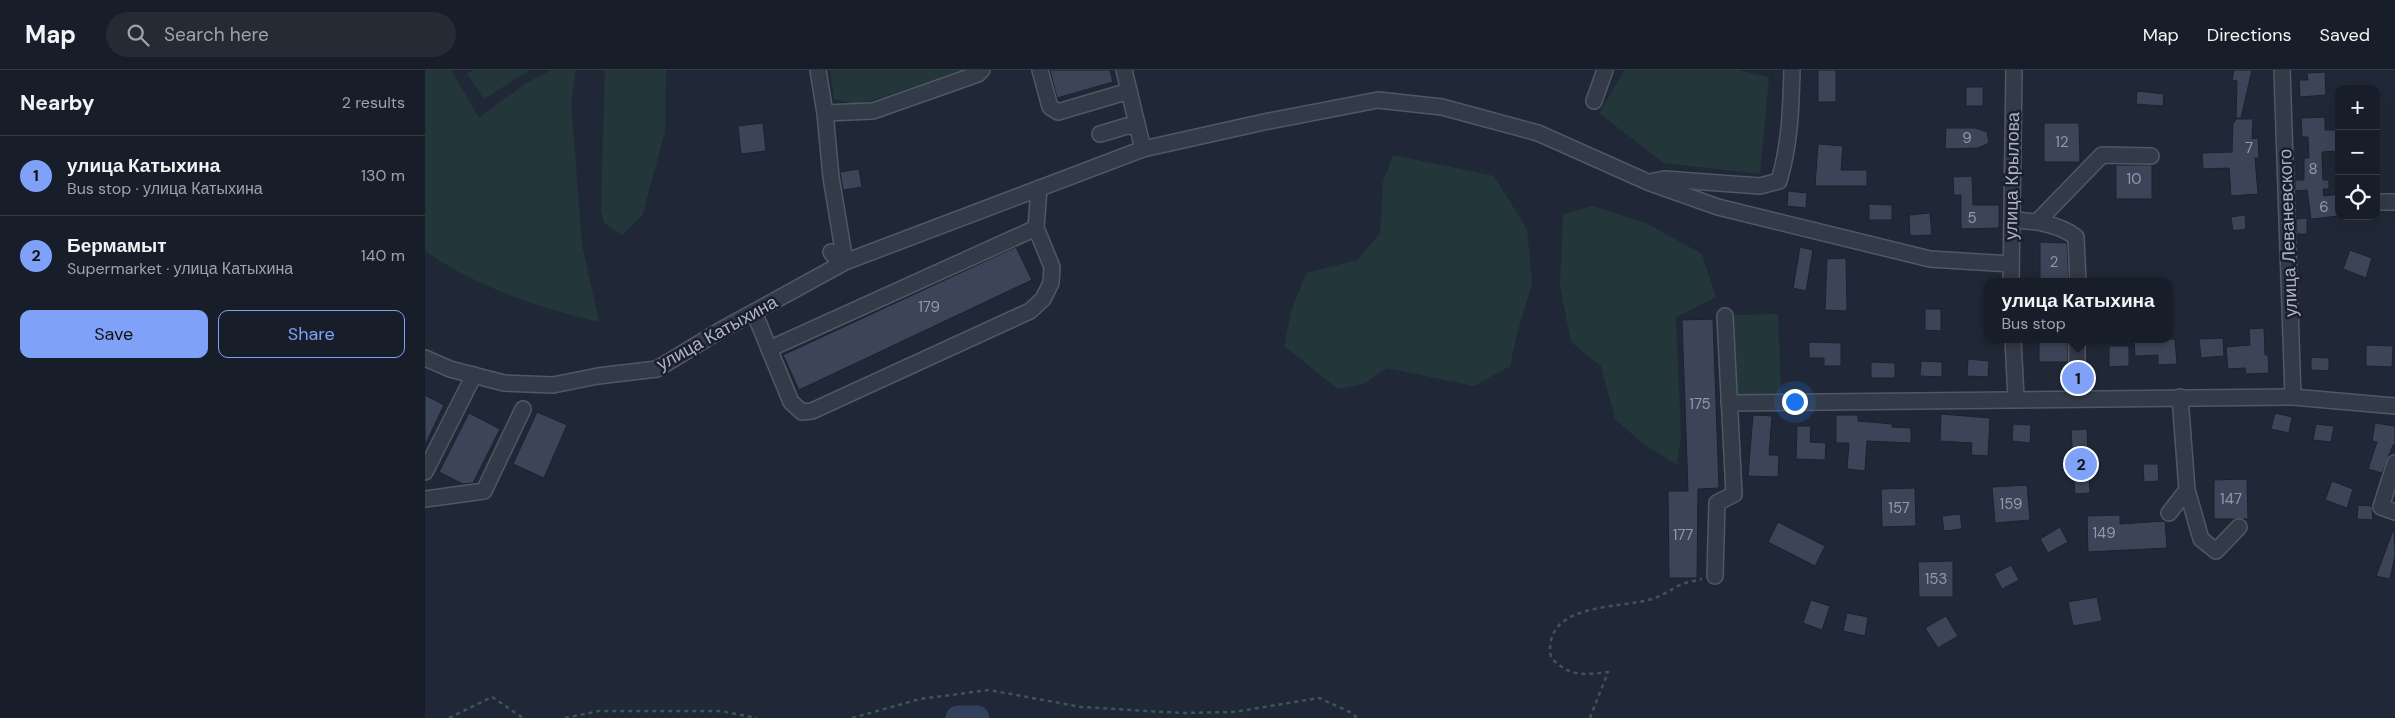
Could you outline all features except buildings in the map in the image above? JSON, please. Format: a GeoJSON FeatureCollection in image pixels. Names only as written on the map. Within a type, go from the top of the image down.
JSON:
{"type":"FeatureCollection","features":[{"type":"Feature","properties":{"kind":"street"},"geometry":{"type":"LineString","coordinates":[[818,70],[843,259]]}},
{"type":"Feature","properties":{"kind":"street"},"geometry":{"type":"LineString","coordinates":[[825,113],[873,111],[978,74],[983,70]]}},
{"type":"Feature","properties":{"kind":"street"},"geometry":{"type":"LineString","coordinates":[[1040,70],[1050,107],[1058,112],[1129,91]]}},
{"type":"Feature","properties":{"kind":"street"},"geometry":{"type":"LineString","coordinates":[[1124,70],[1143,149]]}},
{"type":"Feature","properties":{"kind":"street"},"geometry":{"type":"LineString","coordinates":[[1594,101],[1605,70]]}},
{"type":"Feature","properties":{"kind":"street"},"geometry":{"type":"LineString","coordinates":[[1650,182],[1664,179],[1760,186],[1779,181],[1786,157],[1791,123],[1792,70]]}},
{"type":"Feature","properties":{"kind":"street","name":"улица Крылова"},"geometry":{"type":"LineString","coordinates":[[2011,278],[2014,70]]}},
{"type":"Feature","properties":{"kind":"street","name":"улица Леваневского"},"geometry":{"type":"LineString","coordinates":[[2282,70],[2293,397]]}},
{"type":"Feature","properties":{"kind":"street","name":"улица Катыхина"},"geometry":{"type":"LineString","coordinates":[[425,358],[504,383],[553,385],[598,376],[657,369],[843,259],[1143,149],[1263,122],[1378,100],[1442,107],[1538,133],[1650,182]]}},
{"type":"Feature","properties":{"kind":"street"},"geometry":{"type":"LineString","coordinates":[[1100,134],[1127,126],[1138,127]]}},
{"type":"Feature","properties":{"kind":"street"},"geometry":{"type":"LineString","coordinates":[[2037,221],[2102,155],[2151,156]]}},
{"type":"Feature","properties":{"kind":"street"},"geometry":{"type":"LineString","coordinates":[[1650,182],[1718,207],[1930,259],[2011,264]]}},
{"type":"Feature","properties":{"kind":"street"},"geometry":{"type":"LineString","coordinates":[[754,312],[791,402],[802,412],[812,411],[1030,311],[1043,299],[1051,283],[1052,268],[1036,228],[1039,188]]}},
{"type":"Feature","properties":{"kind":"street"},"geometry":{"type":"LineString","coordinates":[[2380,202],[2395,202]]}},
{"type":"Feature","properties":{"kind":"street"},"geometry":{"type":"LineString","coordinates":[[2011,220],[2037,221],[2067,231],[2076,237],[2078,278]]}},
{"type":"Feature","properties":{"kind":"street"},"geometry":{"type":"LineString","coordinates":[[769,349],[1036,228]]}},
{"type":"Feature","properties":{"kind":"street"},"geometry":{"type":"LineString","coordinates":[[1715,576],[1717,503],[1734,494],[1725,316]]}},
{"type":"Feature","properties":{"kind":"street"},"geometry":{"type":"LineString","coordinates":[[2013,343],[2016,398]]}},
{"type":"Feature","properties":{"kind":"street"},"geometry":{"type":"LineString","coordinates":[[2077,343],[2077,362]]}},
{"type":"Feature","properties":{"kind":"street"},"geometry":{"type":"LineString","coordinates":[[425,472],[474,375]]}},
{"type":"Feature","properties":{"kind":"street"},"geometry":{"type":"LineString","coordinates":[[2180,397],[2187,490],[2201,540],[2216,551],[2239,527]]}},
{"type":"Feature","properties":{"kind":"street"},"geometry":{"type":"LineString","coordinates":[[1729,403],[2016,398],[2293,397],[2395,406]]}},
{"type":"Feature","properties":{"kind":"street"},"geometry":{"type":"LineString","coordinates":[[425,498],[485,491],[523,409]]}},
{"type":"Feature","properties":{"kind":"street"},"geometry":{"type":"LineString","coordinates":[[2395,462],[2381,507],[2395,512]]}},
{"type":"Feature","properties":{"kind":"street"},"geometry":{"type":"LineString","coordinates":[[2169,513],[2187,490]]}},
{"type":"Feature","properties":{"kind":"path"},"geometry":{"type":"LineString","coordinates":[[1590,718],[1608,672],[1571,673],[1557,664],[1551,658],[1551,639],[1560,626],[1572,615],[1593,608],[1627,605],[1652,599],[1671,592],[1680,585],[1715,576]]}},
{"type":"Feature","properties":{"kind":"path"},"geometry":{"type":"LineString","coordinates":[[853,718],[920,699],[989,690],[1081,707],[1182,713],[1234,712],[1319,698],[1352,713],[1357,718]]}},
{"type":"Feature","properties":{"kind":"path"},"geometry":{"type":"LineString","coordinates":[[449,718],[491,697],[523,718]]}},
{"type":"Feature","properties":{"kind":"path"},"geometry":{"type":"LineString","coordinates":[[565,718],[599,711],[721,711],[757,718]]}},
{"type":"Feature","properties":{"kind":"green space"},"geometry":{"type":"Polygon","coordinates":[[[425,70],[451,70],[479,118],[525,84],[551,70],[576,70],[571,102],[582,245],[599,322],[509,295],[465,275],[425,251],[425,70]]]}},
{"type":"Feature","properties":{"kind":"green space"},"geometry":{"type":"Polygon","coordinates":[[[472,70],[530,70],[484,99],[467,74],[472,70]]]}},
{"type":"Feature","properties":{"kind":"green space"},"geometry":{"type":"Polygon","coordinates":[[[605,70],[666,70],[665,132],[642,216],[622,235],[604,223],[601,209],[605,70]]]}},
{"type":"Feature","properties":{"kind":"green space"},"geometry":{"type":"Polygon","coordinates":[[[830,70],[964,70],[858,105],[834,99],[830,70]]]}},
{"type":"Feature","properties":{"kind":"green space"},"geometry":{"type":"Polygon","coordinates":[[[1625,70],[1738,70],[1769,77],[1760,174],[1664,163],[1599,113],[1625,70]]]}},
{"type":"Feature","properties":{"kind":"green space"},"geometry":{"type":"Polygon","coordinates":[[[1393,155],[1494,176],[1527,229],[1532,283],[1510,366],[1474,386],[1387,368],[1363,384],[1338,389],[1284,346],[1291,312],[1306,273],[1357,260],[1380,233],[1383,182],[1393,155]]]}},
{"type":"Feature","properties":{"kind":"green space"},"geometry":{"type":"Polygon","coordinates":[[[1593,206],[1646,223],[1702,254],[1716,297],[1676,317],[1681,437],[1677,465],[1642,443],[1615,419],[1601,366],[1571,342],[1560,286],[1563,214],[1593,206]]]}},
{"type":"Feature","properties":{"kind":"green space"},"geometry":{"type":"Polygon","coordinates":[[[1778,314],[1781,393],[1737,394],[1734,315],[1778,314]]]}},
{"type":"Feature","properties":{"kind":"waterway"},"geometry":{"type":"LineString","coordinates":[[958,718],[977,718]]}},
{"type":"Feature","properties":{"kind":"place","name":"улица Катыхина"},"geometry":{"type":"Point","coordinates":[2078,378]}},
{"type":"Feature","properties":{"kind":"place","name":"Бермамыт"},"geometry":{"type":"Point","coordinates":[2081,464]}}]}
